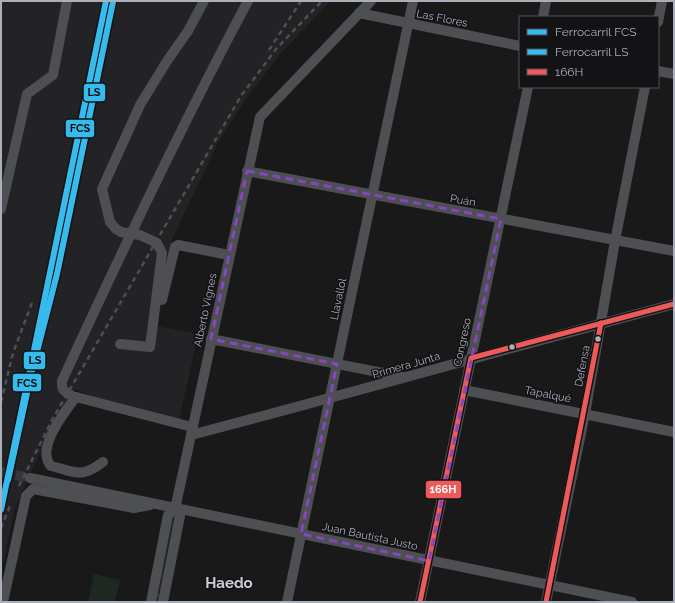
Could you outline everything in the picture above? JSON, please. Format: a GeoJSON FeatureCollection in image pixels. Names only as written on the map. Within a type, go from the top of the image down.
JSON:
{"type":"FeatureCollection","features":[{"type":"Feature","properties":{"kind":"street"},"geometry":{"type":"LineString","coordinates":[[1,209],[27,94],[53,75],[67,1]]}},
{"type":"Feature","properties":{"kind":"street"},"geometry":{"type":"LineString","coordinates":[[120,344],[150,347],[162,253],[157,243],[140,235],[130,234],[116,229],[110,222],[102,189],[140,105],[167,61],[188,31],[204,1]]}},
{"type":"Feature","properties":{"kind":"street"},"geometry":{"type":"LineString","coordinates":[[192,431],[76,398],[64,392],[62,381],[130,234],[202,86],[248,1]]}},
{"type":"Feature","properties":{"kind":"street"},"geometry":{"type":"LineString","coordinates":[[359,13],[371,1]]}},
{"type":"Feature","properties":{"kind":"street","name":"Llavallol"},"geometry":{"type":"LineString","coordinates":[[287,602],[413,1]]}},
{"type":"Feature","properties":{"kind":"street"},"geometry":{"type":"LineString","coordinates":[[543,16],[546,1]]}},
{"type":"Feature","properties":{"kind":"street"},"geometry":{"type":"LineString","coordinates":[[659,17],[662,1]]}},
{"type":"Feature","properties":{"kind":"street","name":"Las Flores"},"geometry":{"type":"LineString","coordinates":[[359,13],[519,46]]}},
{"type":"Feature","properties":{"kind":"street","name":"Alberto Vignes"},"geometry":{"type":"LineString","coordinates":[[151,602],[168,515],[175,509],[247,171],[260,117],[359,13]]}},
{"type":"Feature","properties":{"kind":"street"},"geometry":{"type":"LineString","coordinates":[[659,71],[674,74]]}},
{"type":"Feature","properties":{"kind":"street","name":"Congreso"},"geometry":{"type":"LineString","coordinates":[[420,602],[528,88]]}},
{"type":"Feature","properties":{"kind":"street","name":"Defensa"},"geometry":{"type":"LineString","coordinates":[[546,602],[551,585],[585,414],[615,241],[646,88]]}},
{"type":"Feature","properties":{"kind":"street","name":"Puán"},"geometry":{"type":"LineString","coordinates":[[247,171],[674,251]]}},
{"type":"Feature","properties":{"kind":"street"},"geometry":{"type":"LineString","coordinates":[[162,300],[175,247],[178,245],[229,256]]}},
{"type":"Feature","properties":{"kind":"street","name":"Primera Junta"},"geometry":{"type":"LineString","coordinates":[[192,431],[329,399],[471,358],[674,304]]}},
{"type":"Feature","properties":{"kind":"street"},"geometry":{"type":"LineString","coordinates":[[211,339],[405,377]]}},
{"type":"Feature","properties":{"kind":"street","name":"Tapalqué"},"geometry":{"type":"LineString","coordinates":[[464,390],[674,432]]}},
{"type":"Feature","properties":{"kind":"street"},"geometry":{"type":"LineString","coordinates":[[76,398],[54,429],[47,448],[46,460],[51,466],[84,474],[90,472],[103,462]]}},
{"type":"Feature","properties":{"kind":"street","name":"Juan Bautista Justo"},"geometry":{"type":"LineString","coordinates":[[30,478],[632,602]]}},
{"type":"Feature","properties":{"kind":"street","name":"Juan Bautista Justo"},"geometry":{"type":"LineString","coordinates":[[3,602],[26,496],[33,489],[134,508],[151,504]]}},
{"type":"Feature","properties":{"kind":"street","name":"Alberto Vignes"},"geometry":{"type":"LineString","coordinates":[[163,602],[180,516],[175,509]]}},
{"type":"Feature","properties":{"kind":"highlighted area"},"geometry":{"type":"Polygon","coordinates":[[[247,171],[501,219],[429,561],[301,534],[337,364],[211,339],[247,171]]]}},
{"type":"Feature","properties":{"kind":"shaded area"},"geometry":{"type":"Polygon","coordinates":[[[1,1],[331,1],[281,53],[247,97],[219,141],[172,239],[157,326],[198,334],[179,421],[98,399],[76,389],[53,424],[15,508],[1,572],[1,1]]]}},
{"type":"Feature","properties":{"kind":"green space"},"geometry":{"type":"Polygon","coordinates":[[[174,516],[176,517],[159,602],[154,602],[171,518],[174,516]]]}},
{"type":"Feature","properties":{"kind":"green space"},"geometry":{"type":"Polygon","coordinates":[[[94,574],[120,580],[115,602],[88,602],[94,574]]]}},
{"type":"Feature","properties":{"kind":"tunnel"},"geometry":{"type":"LineString","coordinates":[[1,472],[30,478]]}},
{"type":"Feature","properties":{"kind":"railway"},"geometry":{"type":"LineString","coordinates":[[269,50],[301,1]]}},
{"type":"Feature","properties":{"kind":"railway"},"geometry":{"type":"LineString","coordinates":[[19,486],[52,420],[241,96],[276,49],[322,1]]}},
{"type":"Feature","properties":{"kind":"railway"},"geometry":{"type":"LineString","coordinates":[[1,402],[13,353],[33,300]]}},
{"type":"Feature","properties":{"kind":"railway"},"geometry":{"type":"LineString","coordinates":[[1,528],[10,506]]}},
{"type":"Feature","properties":{"kind":"rail line","name":"FCS"},"geometry":{"type":"LineString","coordinates":[[1,510],[106,1]]}},
{"type":"Feature","properties":{"kind":"rail line","name":"LS"},"geometry":{"type":"LineString","coordinates":[[8,480],[31,375],[57,274],[113,2]]}},
{"type":"Feature","properties":{"kind":"transit line","name":"166H"},"geometry":{"type":"LineString","coordinates":[[420,602],[471,358],[674,304]]}},
{"type":"Feature","properties":{"kind":"transit line","name":"166H"},"geometry":{"type":"LineString","coordinates":[[546,602],[601,323]]}},
{"type":"Feature","properties":{"kind":"district","name":"Haedo"},"geometry":{"type":"Point","coordinates":[229,583]}}]}
